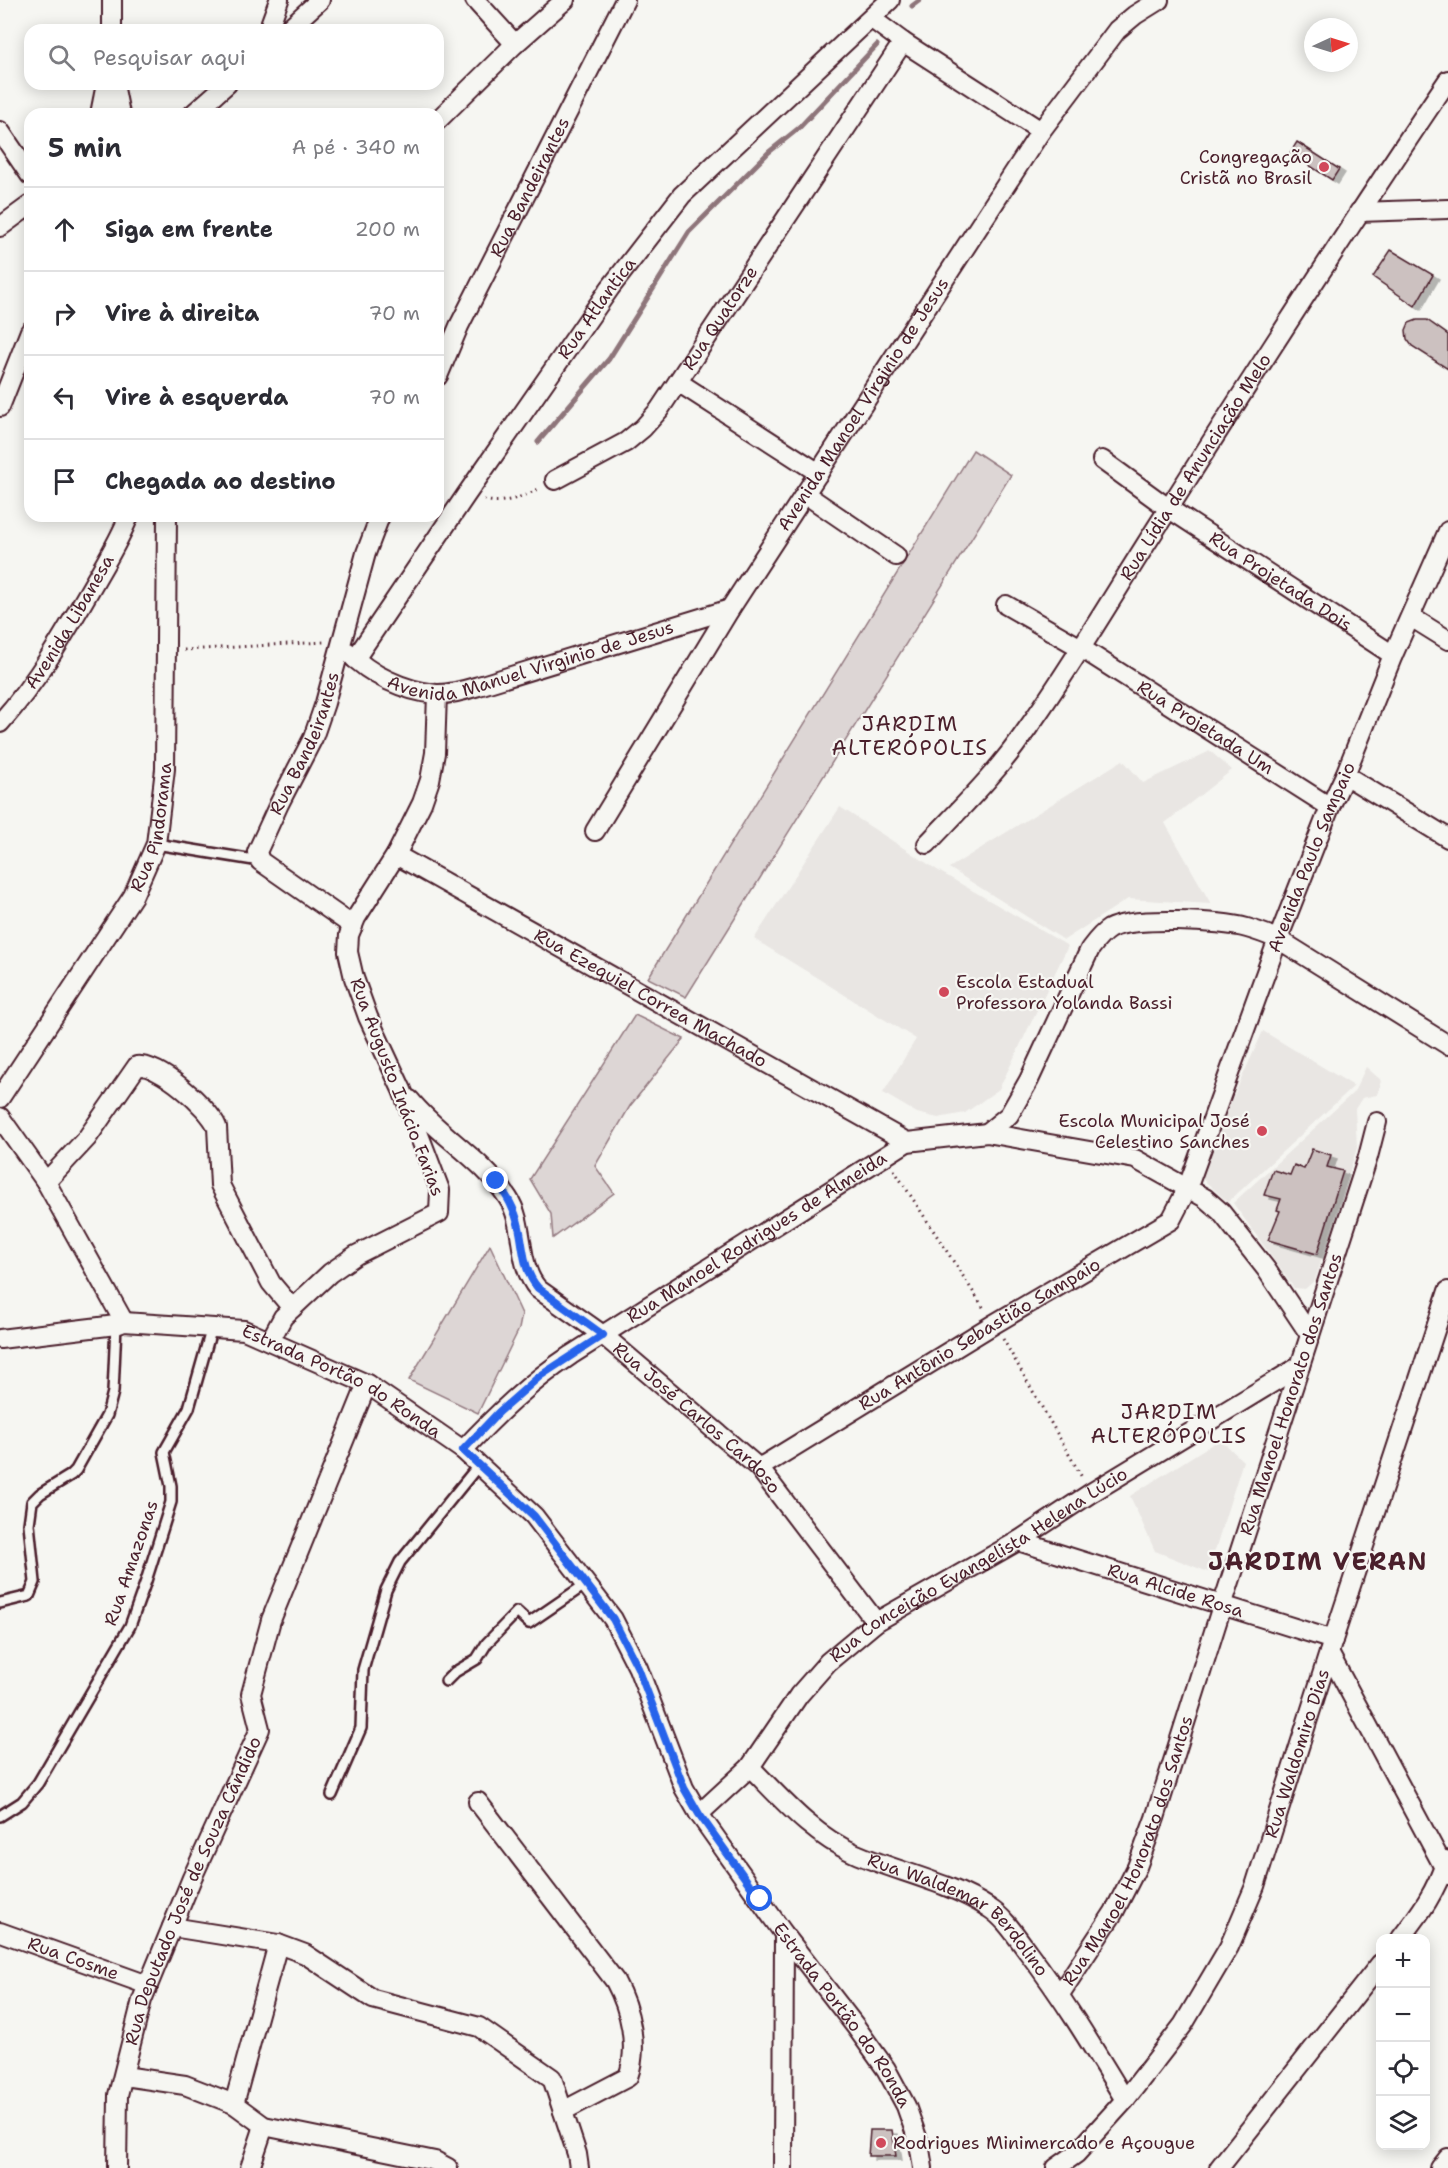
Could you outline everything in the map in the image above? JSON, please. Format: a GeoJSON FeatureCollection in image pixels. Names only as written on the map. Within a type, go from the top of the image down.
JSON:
{"type":"FeatureCollection","features":[{"type":"Feature","properties":{"kind":"street"},"geometry":{"type":"LineString","coordinates":[[112,0],[112,24]]}},
{"type":"Feature","properties":{"kind":"street"},"geometry":{"type":"LineString","coordinates":[[270,24],[279,0]]}},
{"type":"Feature","properties":{"kind":"street"},"geometry":{"type":"LineString","coordinates":[[294,24],[320,0]]}},
{"type":"Feature","properties":{"kind":"street"},"geometry":{"type":"LineString","coordinates":[[476,0],[515,44]]}},
{"type":"Feature","properties":{"kind":"street"},"geometry":{"type":"LineString","coordinates":[[444,114],[515,44],[565,0]]}},
{"type":"Feature","properties":{"kind":"street","name":"Rua Bandeirantes"},"geometry":{"type":"LineString","coordinates":[[444,362],[459,326],[625,0]]}},
{"type":"Feature","properties":{"kind":"street","name":"Rua Atlantica"},"geometry":{"type":"LineString","coordinates":[[446,509],[466,495],[610,288],[682,195],[890,0]]}},
{"type":"Feature","properties":{"kind":"street","name":"Avenida Manoel Virginio de Jesus"},"geometry":{"type":"LineString","coordinates":[[595,831],[730,609],[1041,131],[1117,30],[1159,0]]}},
{"type":"Feature","properties":{"kind":"street"},"geometry":{"type":"LineString","coordinates":[[872,19],[903,42],[1041,131]]}},
{"type":"Feature","properties":{"kind":"street","name":"Rua Quatorze"},"geometry":{"type":"LineString","coordinates":[[555,480],[626,442],[659,410],[903,42]]}},
{"type":"Feature","properties":{"kind":"street","name":"Rua Lídia de Anunciação Melo"},"geometry":{"type":"LineString","coordinates":[[927,844],[995,771],[1025,733],[1359,212],[1448,80]]}},
{"type":"Feature","properties":{"kind":"street"},"geometry":{"type":"LineString","coordinates":[[101,108],[105,90]]}},
{"type":"Feature","properties":{"kind":"street"},"geometry":{"type":"LineString","coordinates":[[115,90],[119,108]]}},
{"type":"Feature","properties":{"kind":"street"},"geometry":{"type":"LineString","coordinates":[[200,108],[220,90]]}},
{"type":"Feature","properties":{"kind":"street"},"geometry":{"type":"LineString","coordinates":[[0,131],[24,166]]}},
{"type":"Feature","properties":{"kind":"street"},"geometry":{"type":"LineString","coordinates":[[0,227],[24,209]]}},
{"type":"Feature","properties":{"kind":"street"},"geometry":{"type":"LineString","coordinates":[[1359,212],[1448,209]]}},
{"type":"Feature","properties":{"kind":"street"},"geometry":{"type":"LineString","coordinates":[[0,407],[24,346]]}},
{"type":"Feature","properties":{"kind":"street"},"geometry":{"type":"LineString","coordinates":[[678,382],[819,472]]}},
{"type":"Feature","properties":{"kind":"street","name":"Rua Projetada Dois"},"geometry":{"type":"LineString","coordinates":[[1102,460],[1168,508],[1393,655]]}},
{"type":"Feature","properties":{"kind":"street"},"geometry":{"type":"LineString","coordinates":[[805,494],[896,556]]}},
{"type":"Feature","properties":{"kind":"street","name":"Avenida Libanesa"},"geometry":{"type":"LineString","coordinates":[[0,723],[33,681],[74,619],[126,522]]}},
{"type":"Feature","properties":{"kind":"street","name":"Rua Pindorama"},"geometry":{"type":"LineString","coordinates":[[0,1098],[133,896],[156,844],[165,769],[168,522]]}},
{"type":"Feature","properties":{"kind":"street","name":"Rua Bandeirantes"},"geometry":{"type":"LineString","coordinates":[[260,861],[257,852],[313,738],[325,703],[366,553],[378,522]]}},
{"type":"Feature","properties":{"kind":"street","name":"Rua Atlantica"},"geometry":{"type":"LineString","coordinates":[[355,659],[438,522]]}},
{"type":"Feature","properties":{"kind":"street","name":"Avenida Paulo Sampaio"},"geometry":{"type":"LineString","coordinates":[[1187,1189],[1278,939],[1330,807],[1393,655],[1448,531]]}},
{"type":"Feature","properties":{"kind":"street","name":"Rua Projetada Um"},"geometry":{"type":"LineString","coordinates":[[1006,605],[1081,648],[1330,807]]}},
{"type":"Feature","properties":{"kind":"street","name":"Avenida Manuel Virginio de Jesus"},"geometry":{"type":"LineString","coordinates":[[340,644],[355,659],[379,676],[404,686],[436,694],[461,691],[494,682],[730,609]]}},
{"type":"Feature","properties":{"kind":"street"},"geometry":{"type":"LineString","coordinates":[[1411,617],[1448,640]]}},
{"type":"Feature","properties":{"kind":"street","name":"Rua Augusto Inácio Farias"},"geometry":{"type":"LineString","coordinates":[[270,1341],[283,1317],[330,1273],[356,1255],[440,1213],[440,1190],[402,1090],[368,1017],[354,978],[348,952],[349,935],[353,926],[396,855],[422,803],[430,780],[435,753],[436,694]]}},
{"type":"Feature","properties":{"kind":"street"},"geometry":{"type":"LineString","coordinates":[[1345,775],[1448,838]]}},
{"type":"Feature","properties":{"kind":"street","name":"Rua Ezequiel Correa Machado"},"geometry":{"type":"LineString","coordinates":[[396,855],[907,1142]]}},
{"type":"Feature","properties":{"kind":"street"},"geometry":{"type":"LineString","coordinates":[[260,861],[353,926]]}},
{"type":"Feature","properties":{"kind":"street"},"geometry":{"type":"LineString","coordinates":[[987,1133],[1009,1115],[1029,1080],[1090,949],[1100,936],[1111,928],[1129,923],[1182,921],[1215,923],[1246,927],[1278,939],[1448,1045]]}},
{"type":"Feature","properties":{"kind":"street"},"geometry":{"type":"LineString","coordinates":[[46,1182],[87,1138],[137,1066],[152,1068],[190,1094],[214,1118],[217,1127],[220,1185],[271,1283],[292,1308]]}},
{"type":"Feature","properties":{"kind":"street","name":"Rua José Carlos Cardoso"},"geometry":{"type":"LineString","coordinates":[[402,1090],[430,1123],[496,1181],[510,1200],[519,1225],[530,1279],[538,1288],[603,1335],[759,1468],[876,1622]]}},
{"type":"Feature","properties":{"kind":"street"},"geometry":{"type":"LineString","coordinates":[[0,1117],[46,1182],[120,1324]]}},
{"type":"Feature","properties":{"kind":"street","name":"Rua Manoel Honorato dos Santos"},"geometry":{"type":"LineString","coordinates":[[1060,1994],[1114,1912],[1137,1867],[1155,1818],[1368,1157],[1377,1122]]}},
{"type":"Feature","properties":{"kind":"street","name":"Rua Manoel Rodrigues de Almeida"},"geometry":{"type":"LineString","coordinates":[[463,1450],[499,1412],[540,1376],[907,1142],[936,1137],[987,1133],[1135,1159],[1205,1198],[1233,1225],[1266,1269],[1310,1335]]}},
{"type":"Feature","properties":{"kind":"street","name":"Rua Antônio Sebastião Sampaio"},"geometry":{"type":"LineString","coordinates":[[759,1468],[994,1324],[1171,1220],[1187,1189]]}},
{"type":"Feature","properties":{"kind":"street","name":"Rua Waldomiro Dias"},"geometry":{"type":"LineString","coordinates":[[1056,2168],[1076,2154],[1125,2100],[1183,2025],[1229,1947],[1255,1886],[1331,1646],[1448,1292]]}},
{"type":"Feature","properties":{"kind":"street","name":"Estrada Portão do Ronda"},"geometry":{"type":"LineString","coordinates":[[0,1339],[120,1324],[243,1330],[367,1384],[463,1450],[534,1516],[613,1619],[638,1668],[684,1788],[699,1814],[784,1934],[886,2068],[906,2106],[919,2143],[923,2168]]}},
{"type":"Feature","properties":{"kind":"street","name":"Rua Conceição Evangelista Helena Lúcio"},"geometry":{"type":"LineString","coordinates":[[699,1814],[750,1767],[799,1695],[828,1662],[876,1622],[1018,1541],[1091,1493],[1300,1366]]}},
{"type":"Feature","properties":{"kind":"street","name":"Rua Deputado José de Souza Cândido"},"geometry":{"type":"LineString","coordinates":[[117,2168],[118,2095],[142,2000],[235,1781],[260,1729],[251,1694],[271,1620],[367,1384]]}},
{"type":"Feature","properties":{"kind":"street","name":"Rua Alcide Rosa"},"geometry":{"type":"LineString","coordinates":[[1018,1541],[1222,1606],[1331,1646]]}},
{"type":"Feature","properties":{"kind":"street"},"geometry":{"type":"LineString","coordinates":[[1331,1646],[1447,1866],[1422,1911],[1404,1934]]}},
{"type":"Feature","properties":{"kind":"street","name":"Rua Waldemar Berdolino"},"geometry":{"type":"LineString","coordinates":[[750,1767],[820,1834],[854,1853],[949,1888],[989,1908],[1006,1923],[1060,1994],[1125,2100]]}},
{"type":"Feature","properties":{"kind":"street"},"geometry":{"type":"LineString","coordinates":[[478,1802],[615,1981],[624,1997],[630,2023],[633,2062],[628,2077],[563,2111]]}},
{"type":"Feature","properties":{"kind":"street"},"geometry":{"type":"LineString","coordinates":[[172,1927],[278,1944],[304,1954],[373,1999],[479,2027],[552,2078],[577,2154],[579,2168]]}},
{"type":"Feature","properties":{"kind":"street","name":"Rua Cosme"},"geometry":{"type":"LineString","coordinates":[[0,1932],[148,1985]]}},
{"type":"Feature","properties":{"kind":"street"},"geometry":{"type":"LineString","coordinates":[[783,2168],[784,1934]]}},
{"type":"Feature","properties":{"kind":"street"},"geometry":{"type":"LineString","coordinates":[[234,2104],[278,1944]]}},
{"type":"Feature","properties":{"kind":"street"},"geometry":{"type":"LineString","coordinates":[[1219,2168],[1376,1969]]}},
{"type":"Feature","properties":{"kind":"street"},"geometry":{"type":"LineString","coordinates":[[124,2076],[185,2085],[234,2104],[264,2126],[388,2160],[435,2161],[448,2168]]}},
{"type":"Feature","properties":{"kind":"street"},"geometry":{"type":"LineString","coordinates":[[250,2168],[264,2126]]}},
{"type":"Feature","properties":{"kind":"street"},"geometry":{"type":"LineString","coordinates":[[1440,2168],[1448,2158]]}},
{"type":"Feature","properties":{"kind":"lane"},"geometry":{"type":"LineString","coordinates":[[156,844],[260,861]]}},
{"type":"Feature","properties":{"kind":"lane"},"geometry":{"type":"LineString","coordinates":[[0,1603],[29,1596],[35,1582],[29,1524],[32,1502],[76,1470],[107,1415],[114,1392],[120,1324]]}},
{"type":"Feature","properties":{"kind":"lane","name":"Rua Amazonas"},"geometry":{"type":"LineString","coordinates":[[0,1816],[22,1802],[38,1783],[130,1626],[150,1572],[171,1502],[171,1486],[164,1452],[189,1407],[212,1327]]}},
{"type":"Feature","properties":{"kind":"lane"},"geometry":{"type":"LineString","coordinates":[[332,1796],[361,1728],[363,1670],[386,1590],[400,1562],[478,1466]]}},
{"type":"Feature","properties":{"kind":"lane"},"geometry":{"type":"LineString","coordinates":[[446,1682],[455,1672],[477,1659],[487,1643],[517,1612],[529,1623],[586,1584]]}},
{"type":"Feature","properties":{"kind":"path"},"geometry":{"type":"LineString","coordinates":[[466,495],[490,501],[508,501],[530,494],[555,480]]}},
{"type":"Feature","properties":{"kind":"path"},"geometry":{"type":"LineString","coordinates":[[167,651],[324,642],[340,644]]}},
{"type":"Feature","properties":{"kind":"shaded area"},"geometry":{"type":"Polygon","coordinates":[[[973,450],[1011,475],[686,997],[648,978],[973,450]]]}},
{"type":"Feature","properties":{"kind":"shaded area"},"geometry":{"type":"Polygon","coordinates":[[[1210,751],[1232,770],[1165,823],[1211,904],[1128,899],[1064,940],[949,868],[1123,760],[1143,783],[1210,751]]]}},
{"type":"Feature","properties":{"kind":"shaded area","name":"Escola Estadual Professora Yolanda Bassi"},"geometry":{"type":"Polygon","coordinates":[[[840,807],[942,873],[1068,946],[999,1089],[965,1113],[938,1118],[917,1113],[883,1093],[916,1039],[754,939],[840,807]]]}},
{"type":"Feature","properties":{"kind":"shaded area"},"geometry":{"type":"Polygon","coordinates":[[[635,1015],[684,1039],[630,1106],[595,1166],[614,1193],[553,1238],[551,1214],[530,1179],[635,1015]]]}},
{"type":"Feature","properties":{"kind":"shaded area","name":"Escola Municipal José Celestino Sanches"},"geometry":{"type":"Polygon","coordinates":[[[1263,1031],[1354,1086],[1228,1202],[1198,1175],[1263,1031]]]}},
{"type":"Feature","properties":{"kind":"shaded area"},"geometry":{"type":"Polygon","coordinates":[[[1366,1067],[1382,1081],[1377,1095],[1362,1098],[1355,1109],[1357,1148],[1315,1280],[1305,1289],[1294,1288],[1233,1203],[1354,1092],[1366,1067]]]}},
{"type":"Feature","properties":{"kind":"shaded area"},"geometry":{"type":"Polygon","coordinates":[[[490,1245],[522,1314],[519,1329],[478,1413],[409,1380],[490,1245]]]}},
{"type":"Feature","properties":{"kind":"shaded area"},"geometry":{"type":"Polygon","coordinates":[[[1220,1439],[1243,1461],[1208,1572],[1155,1551],[1130,1496],[1220,1439]]]}},
{"type":"Feature","properties":{"kind":"building","name":"Congregação Cristã no Brasil"},"geometry":{"type":"Polygon","coordinates":[[[1297,142],[1339,169],[1332,180],[1290,153],[1297,142]]]}},
{"type":"Feature","properties":{"kind":"building"},"geometry":{"type":"Polygon","coordinates":[[[1391,250],[1433,275],[1415,306],[1373,277],[1391,250]]]}},
{"type":"Feature","properties":{"kind":"building"},"geometry":{"type":"Polygon","coordinates":[[[1427,320],[1448,335],[1448,369],[1412,346],[1407,339],[1406,330],[1409,323],[1427,320]]]}},
{"type":"Feature","properties":{"kind":"building"},"geometry":{"type":"Polygon","coordinates":[[[1312,1149],[1331,1155],[1327,1167],[1343,1171],[1317,1254],[1268,1240],[1280,1211],[1277,1210],[1281,1199],[1264,1195],[1273,1170],[1290,1175],[1294,1165],[1304,1169],[1312,1149]]]}},
{"type":"Feature","properties":{"kind":"building","name":"Rodrigues Minimercado e Açougue"},"geometry":{"type":"Polygon","coordinates":[[[870,2130],[892,2130],[896,2156],[868,2156],[870,2130]]]}},
{"type":"Feature","properties":{"kind":"waterway"},"geometry":{"type":"LineString","coordinates":[[912,6],[920,0]]}},
{"type":"Feature","properties":{"kind":"waterway"},"geometry":{"type":"LineString","coordinates":[[538,442],[609,359],[689,232],[769,152],[799,128],[877,45]]}},
{"type":"Feature","properties":{"kind":"place","name":"Congregação Cristã no Brasil"},"geometry":{"type":"Point","coordinates":[1324,167]}},
{"type":"Feature","properties":{"kind":"place","name":"Escola Estadual Professora Yolanda Bassi"},"geometry":{"type":"Point","coordinates":[944,992]}},
{"type":"Feature","properties":{"kind":"place","name":"Escola Municipal José Celestino Sanches"},"geometry":{"type":"Point","coordinates":[1262,1131]}},
{"type":"Feature","properties":{"kind":"place","name":"Rodrigues Minimercado e Açougue"},"geometry":{"type":"Point","coordinates":[881,2143]}},
{"type":"Feature","properties":{"kind":"district","name":"JARDIM ALTERÓPOLIS"},"geometry":{"type":"Point","coordinates":[910,736]}},
{"type":"Feature","properties":{"kind":"district","name":"JARDIM ALTERÓPOLIS"},"geometry":{"type":"Point","coordinates":[1169,1424]}},
{"type":"Feature","properties":{"kind":"district","name":"JARDIM VERAN"},"geometry":{"type":"Point","coordinates":[1318,1562]}},
{"type":"Feature","properties":{"kind":"route"},"geometry":{"type":"LineString","coordinates":[[496,1181],[510,1200],[519,1225],[530,1279],[538,1288],[603,1335],[540,1376],[499,1412],[463,1450],[534,1516],[613,1619],[638,1668],[684,1788],[699,1814],[760,1899]]}}]}
